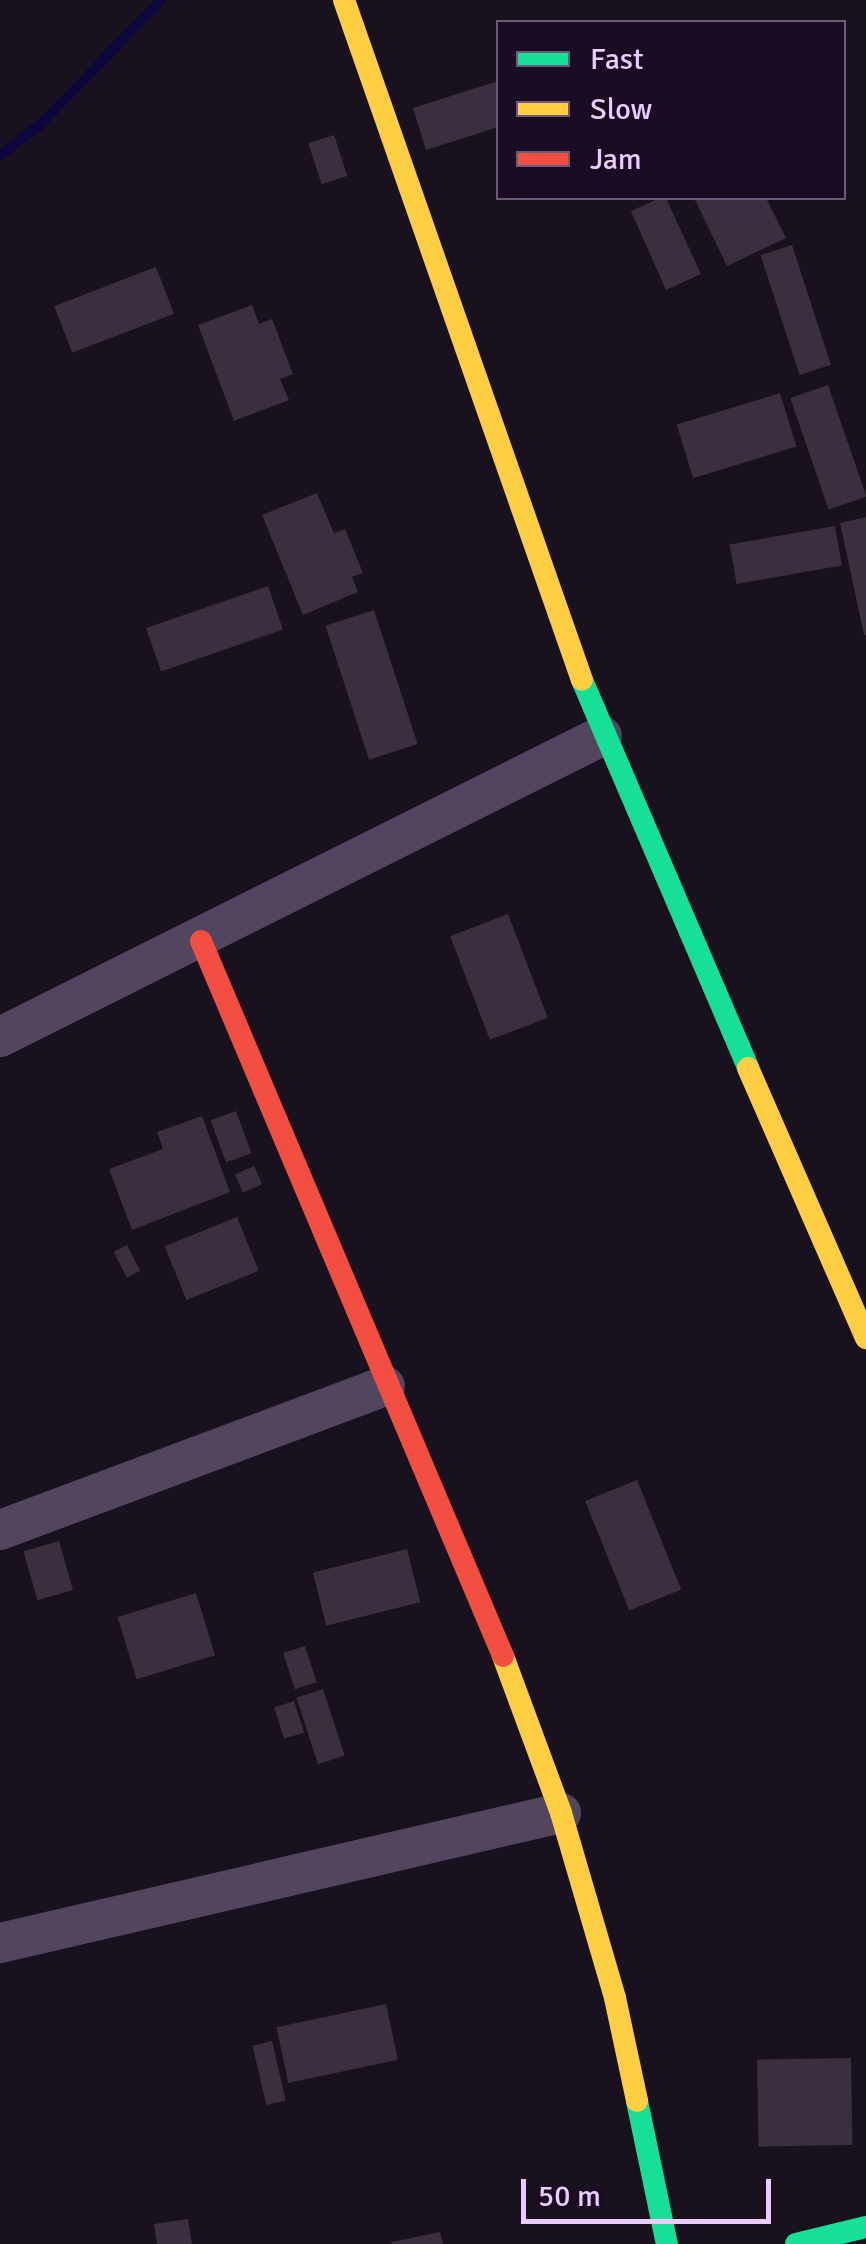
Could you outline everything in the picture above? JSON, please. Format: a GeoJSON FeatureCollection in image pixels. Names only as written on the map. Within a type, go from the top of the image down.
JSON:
{"type":"FeatureCollection","features":[{"type":"Feature","properties":{"kind":"street"},"geometry":{"type":"LineString","coordinates":[[344,0],[602,736],[866,1338]]}},
{"type":"Feature","properties":{"kind":"street"},"geometry":{"type":"LineString","coordinates":[[0,1038],[201,941],[602,736]]}},
{"type":"Feature","properties":{"kind":"street"},"geometry":{"type":"LineString","coordinates":[[201,941],[385,1386],[497,1640],[561,1814],[615,1998],[667,2244]]}},
{"type":"Feature","properties":{"kind":"street"},"geometry":{"type":"LineString","coordinates":[[0,1530],[385,1386]]}},
{"type":"Feature","properties":{"kind":"street"},"geometry":{"type":"LineString","coordinates":[[0,1943],[561,1814]]}},
{"type":"Feature","properties":{"kind":"street"},"geometry":{"type":"LineString","coordinates":[[796,2244],[866,2227]]}},
{"type":"Feature","properties":{"kind":"building"},"geometry":{"type":"Polygon","coordinates":[[[496,82],[496,128],[426,150],[413,108],[496,82]]]}},
{"type":"Feature","properties":{"kind":"building"},"geometry":{"type":"Polygon","coordinates":[[[334,135],[347,176],[322,184],[308,143],[334,135]]]}},
{"type":"Feature","properties":{"kind":"building"},"geometry":{"type":"Polygon","coordinates":[[[656,200],[667,200],[701,274],[666,290],[631,211],[656,200]]]}},
{"type":"Feature","properties":{"kind":"building"},"geometry":{"type":"Polygon","coordinates":[[[695,200],[767,200],[786,238],[727,266],[695,200]]]}},
{"type":"Feature","properties":{"kind":"building"},"geometry":{"type":"Polygon","coordinates":[[[792,245],[831,365],[800,375],[761,255],[792,245]]]}},
{"type":"Feature","properties":{"kind":"building"},"geometry":{"type":"Polygon","coordinates":[[[156,267],[174,314],[72,353],[54,306],[156,267]]]}},
{"type":"Feature","properties":{"kind":"building"},"geometry":{"type":"Polygon","coordinates":[[[252,305],[259,324],[272,319],[293,374],[280,379],[289,400],[234,421],[198,325],[252,305]]]}},
{"type":"Feature","properties":{"kind":"building"},"geometry":{"type":"Polygon","coordinates":[[[828,385],[866,495],[829,510],[790,398],[828,385]]]}},
{"type":"Feature","properties":{"kind":"building"},"geometry":{"type":"Polygon","coordinates":[[[780,393],[796,447],[693,478],[677,425],[780,393]]]}},
{"type":"Feature","properties":{"kind":"building"},"geometry":{"type":"Polygon","coordinates":[[[317,493],[334,533],[345,529],[363,573],[352,577],[358,592],[303,615],[262,515],[317,493]]]}},
{"type":"Feature","properties":{"kind":"building"},"geometry":{"type":"Polygon","coordinates":[[[866,517],[866,635],[864,635],[840,523],[866,517]]]}},
{"type":"Feature","properties":{"kind":"building"},"geometry":{"type":"Polygon","coordinates":[[[835,526],[842,565],[737,584],[730,545],[835,526]]]}},
{"type":"Feature","properties":{"kind":"building"},"geometry":{"type":"Polygon","coordinates":[[[268,586],[283,629],[161,671],[146,628],[268,586]]]}},
{"type":"Feature","properties":{"kind":"building"},"geometry":{"type":"Polygon","coordinates":[[[374,610],[418,744],[369,760],[325,626],[374,610]]]}},
{"type":"Feature","properties":{"kind":"building"},"geometry":{"type":"Polygon","coordinates":[[[508,914],[548,1018],[490,1040],[450,936],[508,914]]]}},
{"type":"Feature","properties":{"kind":"building"},"geometry":{"type":"Polygon","coordinates":[[[236,1111],[251,1153],[226,1163],[211,1120],[236,1111]]]}},
{"type":"Feature","properties":{"kind":"building"},"geometry":{"type":"Polygon","coordinates":[[[202,1116],[230,1192],[132,1230],[109,1169],[163,1149],[157,1132],[202,1116]]]}},
{"type":"Feature","properties":{"kind":"building"},"geometry":{"type":"Polygon","coordinates":[[[254,1166],[262,1184],[243,1193],[235,1175],[254,1166]]]}},
{"type":"Feature","properties":{"kind":"building"},"geometry":{"type":"Polygon","coordinates":[[[237,1217],[259,1271],[186,1300],[165,1246],[237,1217]]]}},
{"type":"Feature","properties":{"kind":"building"},"geometry":{"type":"Polygon","coordinates":[[[127,1245],[140,1271],[127,1278],[114,1252],[127,1245]]]}},
{"type":"Feature","properties":{"kind":"building"},"geometry":{"type":"Polygon","coordinates":[[[637,1480],[681,1589],[629,1610],[585,1501],[637,1480]]]}},
{"type":"Feature","properties":{"kind":"building"},"geometry":{"type":"Polygon","coordinates":[[[59,1541],[73,1590],[37,1600],[23,1551],[59,1541]]]}},
{"type":"Feature","properties":{"kind":"building"},"geometry":{"type":"Polygon","coordinates":[[[407,1549],[420,1602],[326,1626],[313,1572],[407,1549]]]}},
{"type":"Feature","properties":{"kind":"building"},"geometry":{"type":"Polygon","coordinates":[[[196,1593],[215,1655],[137,1679],[118,1617],[196,1593]]]}},
{"type":"Feature","properties":{"kind":"building"},"geometry":{"type":"Polygon","coordinates":[[[305,1646],[317,1682],[295,1689],[283,1653],[305,1646]]]}},
{"type":"Feature","properties":{"kind":"building"},"geometry":{"type":"Polygon","coordinates":[[[323,1689],[345,1756],[318,1764],[296,1698],[323,1689]]]}},
{"type":"Feature","properties":{"kind":"building"},"geometry":{"type":"Polygon","coordinates":[[[294,1701],[304,1732],[284,1739],[274,1707],[294,1701]]]}},
{"type":"Feature","properties":{"kind":"building"},"geometry":{"type":"Polygon","coordinates":[[[386,2004],[398,2060],[288,2083],[276,2027],[386,2004]]]}},
{"type":"Feature","properties":{"kind":"building"},"geometry":{"type":"Polygon","coordinates":[[[272,2041],[286,2100],[266,2105],[253,2045],[272,2041]]]}},
{"type":"Feature","properties":{"kind":"building"},"geometry":{"type":"Polygon","coordinates":[[[851,2058],[853,2145],[759,2147],[757,2060],[851,2058]]]}},
{"type":"Feature","properties":{"kind":"building"},"geometry":{"type":"Polygon","coordinates":[[[188,2219],[192,2244],[157,2244],[154,2224],[188,2219]]]}},
{"type":"Feature","properties":{"kind":"building"},"geometry":{"type":"Polygon","coordinates":[[[440,2232],[443,2244],[391,2242],[440,2232]]]}},
{"type":"Feature","properties":{"kind":"waterway"},"geometry":{"type":"LineString","coordinates":[[0,155],[41,124],[161,0]]}},
{"type":"Feature","properties":{"kind":"traffic: fast"},"geometry":{"type":"LineString","coordinates":[[582,680],[748,1068]]}},
{"type":"Feature","properties":{"kind":"traffic: fast"},"geometry":{"type":"LineString","coordinates":[[637,2101],[667,2244]]}},
{"type":"Feature","properties":{"kind":"traffic: fast"},"geometry":{"type":"LineString","coordinates":[[796,2244],[866,2227]]}},
{"type":"Feature","properties":{"kind":"traffic: slow"},"geometry":{"type":"LineString","coordinates":[[344,0],[582,680]]}},
{"type":"Feature","properties":{"kind":"traffic: slow"},"geometry":{"type":"LineString","coordinates":[[748,1068],[866,1338]]}},
{"type":"Feature","properties":{"kind":"traffic: slow"},"geometry":{"type":"LineString","coordinates":[[503,1656],[561,1813],[615,1998],[637,2101]]}},
{"type":"Feature","properties":{"kind":"traffic: jam"},"geometry":{"type":"LineString","coordinates":[[201,941],[503,1656]]}}]}
